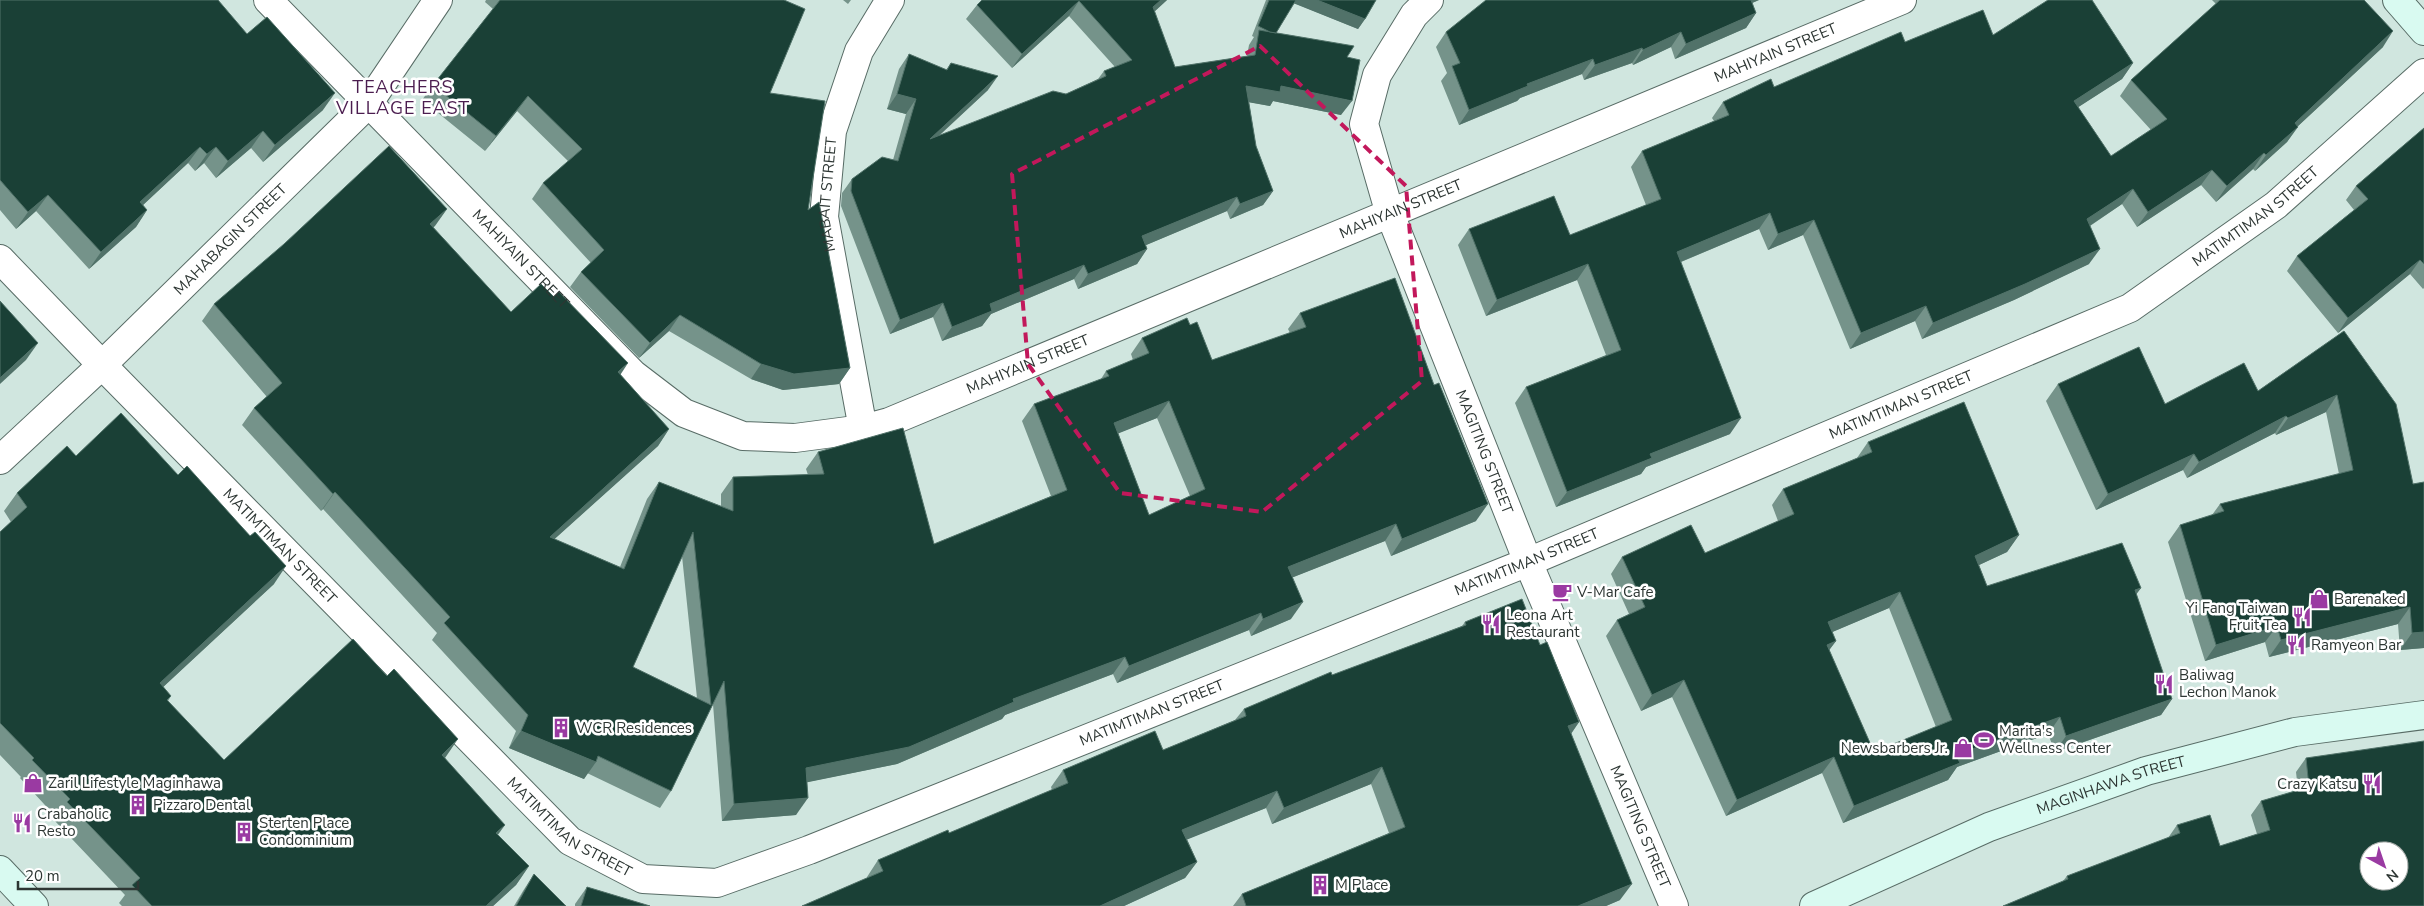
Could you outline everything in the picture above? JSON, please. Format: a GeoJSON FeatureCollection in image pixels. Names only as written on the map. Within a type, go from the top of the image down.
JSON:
{"type":"FeatureCollection","features":[{"type":"Feature","properties":{"kind":"street","name":"MAHIYAIN STREET"},"geometry":{"type":"LineString","coordinates":[[268,0],[633,374],[684,413],[743,436],[795,438],[863,429],[889,422],[1902,0]]}},
{"type":"Feature","properties":{"kind":"street","name":"MAHABAGIN STREET"},"geometry":{"type":"LineString","coordinates":[[0,460],[102,365],[368,104],[438,0]]}},
{"type":"Feature","properties":{"kind":"street","name":"MABAIT STREET"},"geometry":{"type":"LineString","coordinates":[[863,429],[824,217],[832,131],[859,51],[890,0]]}},
{"type":"Feature","properties":{"kind":"street","name":"MAGITING STREET"},"geometry":{"type":"LineString","coordinates":[[1430,0],[1414,15],[1377,75],[1364,124],[1390,214],[1528,562],[1674,906]]}},
{"type":"Feature","properties":{"kind":"street"},"geometry":{"type":"LineString","coordinates":[[2397,0],[2424,31]]}},
{"type":"Feature","properties":{"kind":"street","name":"MATIMTIMAN STREET"},"geometry":{"type":"LineString","coordinates":[[0,259],[570,841],[643,879],[717,883],[809,850],[1528,562],[2130,308],[2276,205],[2424,73]]}},
{"type":"Feature","properties":{"kind":"street","name":"MAGINHAWA STREET"},"geometry":{"type":"LineString","coordinates":[[1814,906],[1990,827],[2146,771],[2295,732],[2424,715]]}},
{"type":"Feature","properties":{"kind":"street"},"geometry":{"type":"LineString","coordinates":[[0,870],[34,906]]}},
{"type":"Feature","properties":{"kind":"highlighted area"},"geometry":{"type":"Polygon","coordinates":[[[1260,46],[1406,186],[1422,381],[1262,512],[1120,493],[1028,364],[1012,174],[1260,46]]]}},
{"type":"Feature","properties":{"kind":"building"},"geometry":{"type":"Polygon","coordinates":[[[0,0],[218,0],[247,34],[267,17],[335,93],[275,145],[263,131],[228,161],[216,147],[207,154],[200,147],[140,202],[147,210],[101,252],[48,195],[28,212],[0,180],[0,0]]]}},
{"type":"Feature","properties":{"kind":"building"},"geometry":{"type":"Polygon","coordinates":[[[500,0],[784,0],[805,9],[770,93],[825,101],[808,210],[819,202],[850,368],[794,374],[761,364],[680,315],[650,343],[581,272],[604,250],[543,183],[582,149],[528,96],[496,136],[433,85],[500,0]]]}},
{"type":"Feature","properties":{"kind":"building"},"geometry":{"type":"Polygon","coordinates":[[[982,0],[1161,0],[1153,7],[1175,67],[1255,55],[1259,30],[1354,46],[1347,57],[1360,60],[1352,101],[1281,86],[1280,92],[1246,86],[1256,146],[1273,191],[1240,204],[1237,197],[1142,236],[1147,249],[1088,274],[1084,265],[990,304],[992,311],[952,327],[943,303],[900,320],[851,191],[852,179],[882,157],[898,161],[916,99],[897,94],[909,54],[947,70],[951,63],[998,76],[930,139],[1053,91],[1066,94],[1106,76],[1104,71],[1132,60],[1079,1],[1022,54],[977,5],[982,0]]]}},
{"type":"Feature","properties":{"kind":"building"},"geometry":{"type":"Polygon","coordinates":[[[1269,0],[1296,0],[1276,33],[1258,26],[1269,0]]]}},
{"type":"Feature","properties":{"kind":"building"},"geometry":{"type":"Polygon","coordinates":[[[1317,0],[1376,0],[1365,19],[1317,0]]]}},
{"type":"Feature","properties":{"kind":"building"},"geometry":{"type":"Polygon","coordinates":[[[1486,0],[1751,0],[1756,13],[1686,44],[1681,32],[1643,50],[1642,48],[1595,65],[1593,59],[1527,84],[1528,86],[1469,110],[1452,66],[1460,63],[1446,32],[1486,0]]]}},
{"type":"Feature","properties":{"kind":"building"},"geometry":{"type":"Polygon","coordinates":[[[2048,0],[2092,0],[2133,63],[2074,101],[2111,156],[2167,119],[2131,80],[2220,0],[2364,0],[2393,31],[2295,123],[2298,127],[2266,155],[2264,153],[2227,186],[2212,170],[2148,212],[2133,189],[2087,219],[2100,249],[2025,284],[1933,323],[1926,306],[1861,333],[1814,220],[1778,234],[1770,213],[1677,252],[1741,418],[1650,454],[1652,458],[1567,492],[1526,387],[1621,350],[1588,264],[1497,300],[1469,229],[1554,196],[1570,235],[1661,199],[1642,151],[1729,115],[1723,102],[1771,79],[1774,87],[1901,32],[1905,42],[1983,10],[1993,35],[2048,0]]]}},
{"type":"Feature","properties":{"kind":"building"},"geometry":{"type":"Polygon","coordinates":[[[2424,128],[2424,264],[2420,260],[2348,318],[2297,256],[2368,199],[2356,186],[2424,128]]]}},
{"type":"Feature","properties":{"kind":"building"},"geometry":{"type":"Polygon","coordinates":[[[389,146],[447,209],[430,224],[511,312],[541,284],[554,297],[559,292],[628,363],[618,372],[669,429],[550,537],[624,569],[659,482],[733,511],[733,477],[824,474],[818,452],[903,428],[934,544],[1067,490],[1034,404],[1109,376],[1106,371],[1149,353],[1142,338],[1187,318],[1190,325],[1197,322],[1212,360],[1306,327],[1300,313],[1395,278],[1434,385],[1439,383],[1488,504],[1402,539],[1396,524],[1288,567],[1303,602],[1263,619],[1261,613],[1129,666],[1125,657],[1013,699],[1014,702],[909,747],[806,768],[808,798],[734,804],[724,681],[671,791],[598,756],[596,762],[521,731],[528,715],[444,623],[450,617],[335,492],[333,494],[254,408],[282,383],[214,304],[284,244],[389,146]],[[1169,401],[1114,423],[1149,515],[1205,489],[1169,401]],[[693,532],[633,667],[711,705],[693,532]]]}},
{"type":"Feature","properties":{"kind":"building"},"geometry":{"type":"Polygon","coordinates":[[[0,301],[38,343],[0,378],[0,301]]]}},
{"type":"Feature","properties":{"kind":"building"},"geometry":{"type":"Polygon","coordinates":[[[2344,331],[2396,404],[2413,484],[2424,482],[2424,632],[2412,633],[2410,607],[2281,640],[2277,626],[2216,645],[2180,525],[2224,511],[2220,504],[2353,470],[2337,395],[2288,418],[2286,416],[2199,462],[2194,454],[2108,494],[2058,384],[2139,347],[2165,404],[2244,363],[2258,391],[2344,331]]]}},
{"type":"Feature","properties":{"kind":"building"},"geometry":{"type":"Polygon","coordinates":[[[1964,402],[2019,535],[1975,556],[1987,586],[2122,543],[2141,588],[2135,590],[2172,699],[2066,736],[2060,717],[1956,755],[1960,763],[1854,806],[1834,757],[1737,800],[1684,680],[1652,695],[1617,620],[1645,607],[1622,557],[1691,525],[1705,553],[1794,514],[1783,489],[1872,452],[1868,442],[1964,402]],[[1900,592],[1828,622],[1836,641],[1827,645],[1874,752],[1952,720],[1900,592]]]}},
{"type":"Feature","properties":{"kind":"building"},"geometry":{"type":"Polygon","coordinates":[[[121,413],[178,475],[187,466],[250,536],[255,532],[286,566],[160,683],[171,696],[167,700],[224,760],[353,639],[387,676],[394,669],[458,739],[442,755],[505,825],[496,833],[529,866],[486,906],[152,906],[132,885],[140,878],[67,802],[70,799],[32,760],[34,758],[0,723],[0,532],[27,507],[17,493],[67,446],[76,456],[121,413]]]}},
{"type":"Feature","properties":{"kind":"building"},"geometry":{"type":"Polygon","coordinates":[[[1522,599],[1540,645],[1547,642],[1579,722],[1568,726],[1632,884],[1578,906],[1246,906],[1242,894],[1405,827],[1382,767],[1284,808],[1277,791],[1182,830],[1197,862],[1100,906],[802,906],[883,871],[878,860],[948,830],[949,833],[1068,783],[1063,770],[1155,731],[1163,750],[1246,716],[1244,709],[1331,672],[1332,675],[1466,625],[1465,622],[1522,599]]]}},
{"type":"Feature","properties":{"kind":"building"},"geometry":{"type":"Polygon","coordinates":[[[2424,741],[2424,906],[2003,906],[2068,879],[2067,876],[2180,833],[2177,825],[2210,815],[2220,846],[2270,830],[2261,801],[2309,787],[2306,758],[2424,741]]]}},
{"type":"Feature","properties":{"kind":"building"},"geometry":{"type":"Polygon","coordinates":[[[534,874],[566,906],[516,906],[534,874]]]}},
{"type":"Feature","properties":{"kind":"building"},"geometry":{"type":"Polygon","coordinates":[[[587,887],[650,906],[581,906],[587,887]]]}},
{"type":"Feature","properties":{"kind":"place","name":"V-Mar Cafe"},"geometry":{"type":"Point","coordinates":[1562,592]}},
{"type":"Feature","properties":{"kind":"place","name":"Barenaked"},"geometry":{"type":"Point","coordinates":[2319,599]}},
{"type":"Feature","properties":{"kind":"place","name":"Yi Fang Taiwan Fruit Tea"},"geometry":{"type":"Point","coordinates":[2302,617]}},
{"type":"Feature","properties":{"kind":"place","name":"Leona Art Restaurant"},"geometry":{"type":"Point","coordinates":[1491,624]}},
{"type":"Feature","properties":{"kind":"place","name":"Ramyeon Bar"},"geometry":{"type":"Point","coordinates":[2296,645]}},
{"type":"Feature","properties":{"kind":"place","name":"Baliwag Lechon Manok"},"geometry":{"type":"Point","coordinates":[2164,684]}},
{"type":"Feature","properties":{"kind":"place","name":"WCR Residences"},"geometry":{"type":"Point","coordinates":[561,728]}},
{"type":"Feature","properties":{"kind":"place","name":"Marita's Wellness Center"},"geometry":{"type":"Point","coordinates":[1984,740]}},
{"type":"Feature","properties":{"kind":"place","name":"Newsbarbers Jr."},"geometry":{"type":"Point","coordinates":[1963,748]}},
{"type":"Feature","properties":{"kind":"place","name":"Zaril Lifestyle Maginhawa"},"geometry":{"type":"Point","coordinates":[33,783]}},
{"type":"Feature","properties":{"kind":"place","name":"Crazy Katsu"},"geometry":{"type":"Point","coordinates":[2372,784]}},
{"type":"Feature","properties":{"kind":"place","name":"Pizzaro Dental"},"geometry":{"type":"Point","coordinates":[138,805]}},
{"type":"Feature","properties":{"kind":"place","name":"Crabaholic Resto"},"geometry":{"type":"Point","coordinates":[22,823]}},
{"type":"Feature","properties":{"kind":"place","name":"Sterten Place Condominium"},"geometry":{"type":"Point","coordinates":[244,832]}},
{"type":"Feature","properties":{"kind":"place","name":"M Place"},"geometry":{"type":"Point","coordinates":[1320,885]}},
{"type":"Feature","properties":{"kind":"district","name":"TEACHERS VILLAGE EAST"},"geometry":{"type":"Point","coordinates":[403,97]}}]}
